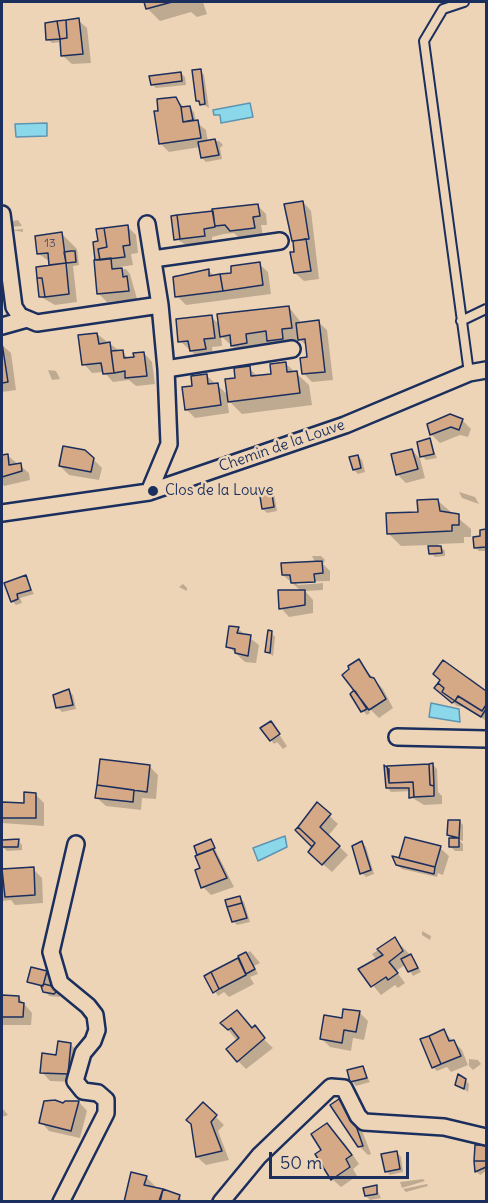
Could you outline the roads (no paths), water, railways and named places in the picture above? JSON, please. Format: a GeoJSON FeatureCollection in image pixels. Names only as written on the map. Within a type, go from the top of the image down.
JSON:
{"type":"FeatureCollection","features":[{"type":"Feature","properties":{"kind":"street"},"geometry":{"type":"LineString","coordinates":[[2,214],[14,307],[20,316],[37,324],[160,305]]}},
{"type":"Feature","properties":{"kind":"street"},"geometry":{"type":"LineString","coordinates":[[147,224],[160,305],[166,369],[169,444],[149,492]]}},
{"type":"Feature","properties":{"kind":"street"},"geometry":{"type":"LineString","coordinates":[[153,258],[280,241]]}},
{"type":"Feature","properties":{"kind":"street"},"geometry":{"type":"LineString","coordinates":[[2,326],[27,320]]}},
{"type":"Feature","properties":{"kind":"street"},"geometry":{"type":"LineString","coordinates":[[166,369],[292,349]]}},
{"type":"Feature","properties":{"kind":"street","name":"Chemin de la Louve"},"geometry":{"type":"LineString","coordinates":[[2,513],[149,492],[345,425],[469,373],[486,370]]}},
{"type":"Feature","properties":{"kind":"street"},"geometry":{"type":"LineString","coordinates":[[398,738],[486,739]]}},
{"type":"Feature","properties":{"kind":"street"},"geometry":{"type":"LineString","coordinates":[[61,1202],[106,1113],[106,1100],[98,1093],[83,1091],[75,1081],[83,1053],[93,1041],[97,1030],[95,1015],[88,1006],[60,983],[51,952],[76,844]]}},
{"type":"Feature","properties":{"kind":"street"},"geometry":{"type":"LineString","coordinates":[[221,1202],[259,1156],[331,1087],[344,1088],[358,1116],[364,1122],[444,1127],[486,1137]]}},
{"type":"Feature","properties":{"kind":"lane"},"geometry":{"type":"LineString","coordinates":[[464,2],[443,9],[424,41],[469,373]]}},
{"type":"Feature","properties":{"kind":"lane"},"geometry":{"type":"LineString","coordinates":[[461,321],[486,309]]}},
{"type":"Feature","properties":{"kind":"water"},"geometry":{"type":"Polygon","coordinates":[[[250,103],[253,117],[221,123],[220,115],[214,115],[213,110],[250,103]]]}},
{"type":"Feature","properties":{"kind":"water"},"geometry":{"type":"Polygon","coordinates":[[[47,123],[47,136],[16,137],[15,124],[47,123]]]}},
{"type":"Feature","properties":{"kind":"water"},"geometry":{"type":"Polygon","coordinates":[[[431,703],[459,709],[460,722],[429,717],[431,703]]]}},
{"type":"Feature","properties":{"kind":"water"},"geometry":{"type":"Polygon","coordinates":[[[285,836],[287,847],[258,861],[253,848],[285,836]]]}},
{"type":"Feature","properties":{"kind":"place","name":"Clos de la Louve"},"geometry":{"type":"Point","coordinates":[153,491]}}]}
